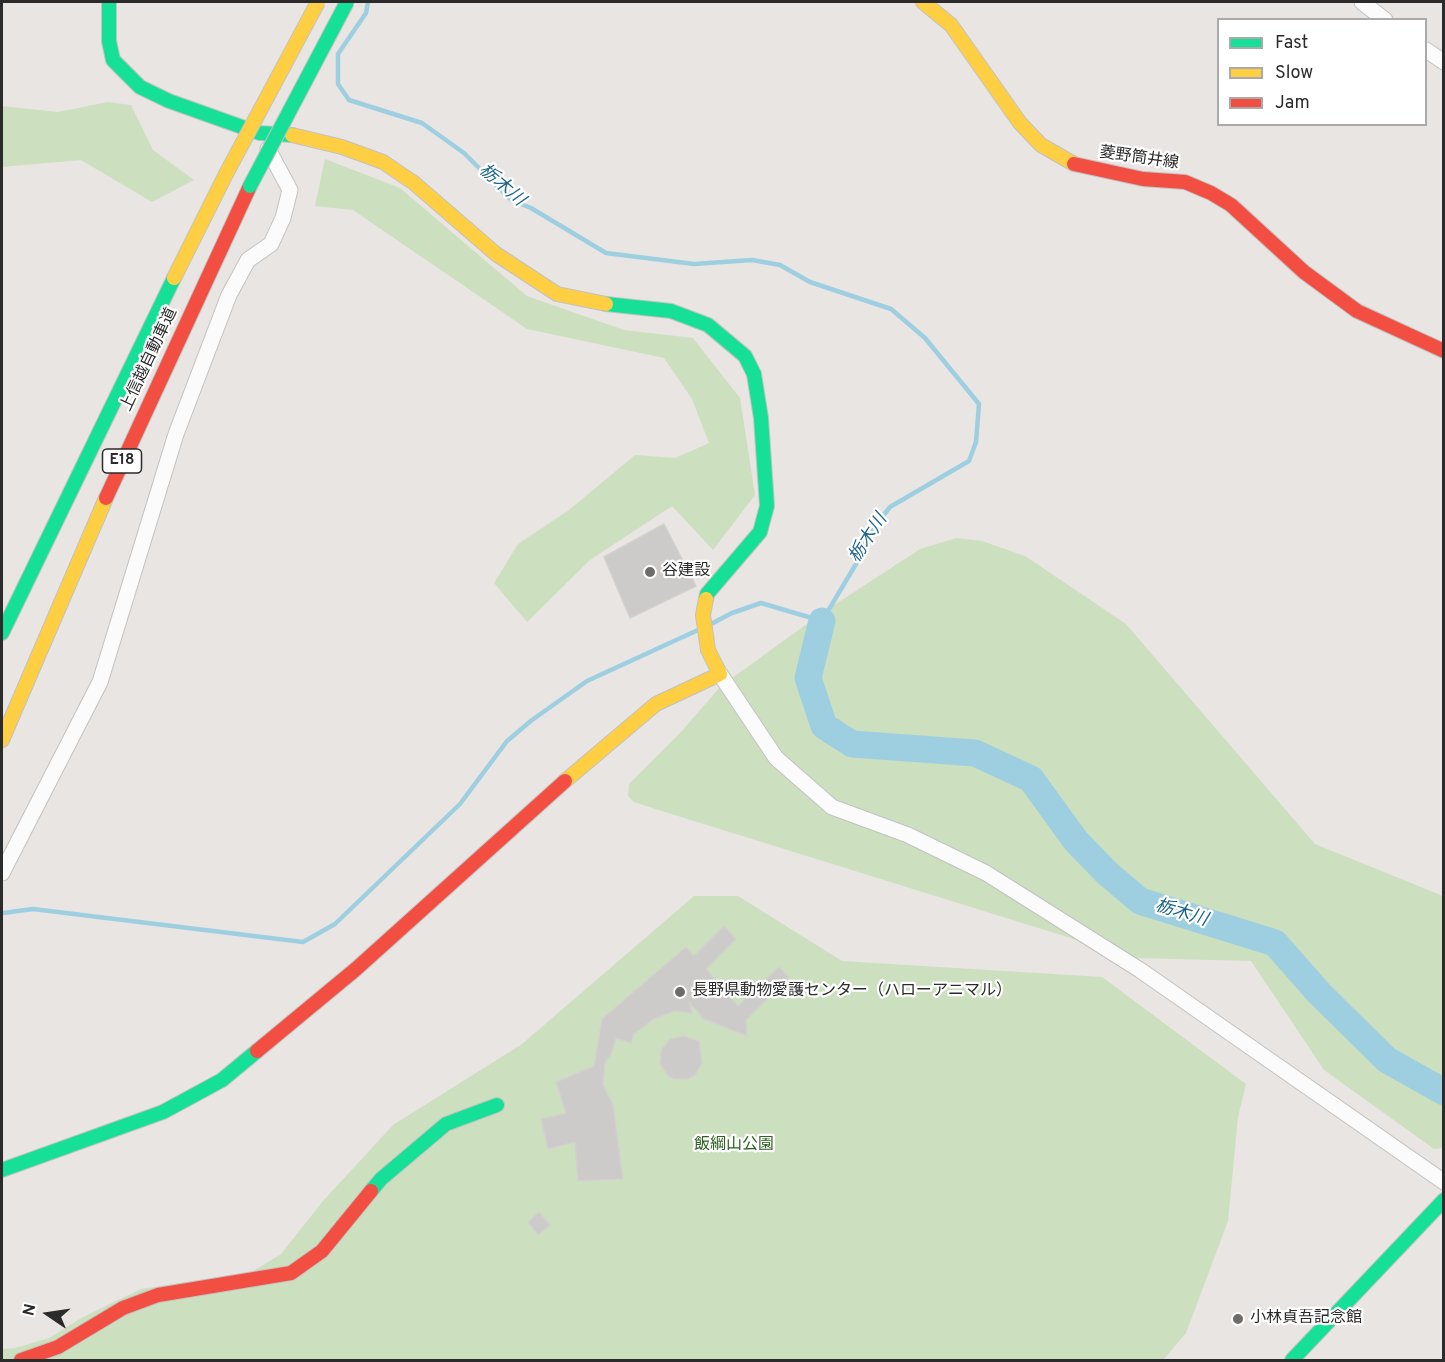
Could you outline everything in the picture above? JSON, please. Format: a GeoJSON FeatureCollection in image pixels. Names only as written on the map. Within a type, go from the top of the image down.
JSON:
{"type":"FeatureCollection","features":[{"type":"Feature","properties":{"kind":"main road"},"geometry":{"type":"LineString","coordinates":[[2,1170],[163,1112],[222,1080],[356,969],[568,778],[649,711],[720,674],[708,650],[703,615],[707,594],[760,532],[767,506],[761,418],[754,374],[745,356],[708,325],[671,311],[624,308],[557,294],[496,254],[414,183],[383,162],[299,135],[259,133],[169,101],[140,87],[121,71],[113,60],[109,41],[109,2]]}},
{"type":"Feature","properties":{"kind":"main road","name":"上信越自動車道"},"geometry":{"type":"LineString","coordinates":[[2,633],[118,389],[226,174],[318,2]]}},
{"type":"Feature","properties":{"kind":"main road","name":"上信越自動車道"},"geometry":{"type":"LineString","coordinates":[[2,740],[103,502],[250,186],[347,2]]}},
{"type":"Feature","properties":{"kind":"main road","name":"菱野筒井線"},"geometry":{"type":"LineString","coordinates":[[923,2],[951,25],[1020,123],[1041,145],[1078,165],[1143,179],[1185,182],[1211,193],[1231,205],[1304,272],[1358,311],[1443,351]]}},
{"type":"Feature","properties":{"kind":"main road"},"geometry":{"type":"LineString","coordinates":[[21,1360],[58,1347],[123,1308],[158,1295],[291,1273],[322,1251],[381,1179],[446,1124],[497,1105]]}},
{"type":"Feature","properties":{"kind":"main road"},"geometry":{"type":"LineString","coordinates":[[1292,1360],[1443,1200]]}},
{"type":"Feature","properties":{"kind":"street"},"geometry":{"type":"LineString","coordinates":[[1362,2],[1382,18]]}},
{"type":"Feature","properties":{"kind":"street"},"geometry":{"type":"LineString","coordinates":[[1427,51],[1443,62]]}},
{"type":"Feature","properties":{"kind":"street"},"geometry":{"type":"LineString","coordinates":[[2,873],[19,835],[100,682],[176,434],[229,295],[248,260],[271,244],[282,218],[290,190],[259,133]]}},
{"type":"Feature","properties":{"kind":"street"},"geometry":{"type":"LineString","coordinates":[[720,674],[776,758],[832,807],[908,835],[986,873],[1140,969],[1443,1182]]}},
{"type":"Feature","properties":{"kind":"green space"},"geometry":{"type":"Polygon","coordinates":[[[108,102],[131,105],[153,150],[194,180],[152,202],[81,160],[2,167],[2,106],[58,112],[108,102]]]}},
{"type":"Feature","properties":{"kind":"green space"},"geometry":{"type":"Polygon","coordinates":[[[325,159],[400,188],[527,296],[624,330],[693,338],[740,398],[755,495],[713,550],[672,506],[590,560],[527,622],[494,583],[518,544],[569,510],[635,455],[675,458],[709,443],[692,399],[664,358],[527,329],[353,210],[315,206],[325,159]]]}},
{"type":"Feature","properties":{"kind":"green space"},"geometry":{"type":"Polygon","coordinates":[[[956,538],[982,541],[1025,556],[1126,624],[1315,844],[1443,896],[1443,1148],[1434,1149],[1324,1070],[1251,961],[1135,958],[649,807],[634,802],[628,796],[629,784],[681,732],[721,686],[822,613],[920,549],[956,538]]]}},
{"type":"Feature","properties":{"kind":"green space","name":"飯綱山公園"},"geometry":{"type":"Polygon","coordinates":[[[694,896],[738,896],[842,961],[1102,977],[1246,1084],[1238,1117],[1228,1221],[1186,1333],[1163,1360],[2,1360],[2,1349],[15,1348],[49,1338],[83,1317],[141,1289],[252,1272],[281,1254],[323,1201],[393,1125],[522,1044],[694,896]]]}},
{"type":"Feature","properties":{"kind":"building","name":"谷建設"},"geometry":{"type":"Polygon","coordinates":[[[664,524],[696,586],[630,618],[604,557],[664,524]]]}},
{"type":"Feature","properties":{"kind":"building"},"geometry":{"type":"Polygon","coordinates":[[[724,926],[736,939],[706,969],[738,1006],[779,967],[789,977],[746,1020],[747,1036],[704,1019],[689,1002],[692,1013],[674,1011],[652,1020],[634,1034],[631,1043],[616,1038],[611,1055],[605,1062],[603,1085],[613,1105],[623,1179],[578,1181],[575,1142],[548,1149],[541,1119],[566,1113],[556,1082],[594,1066],[602,1019],[686,947],[694,956],[724,926]]]}},
{"type":"Feature","properties":{"kind":"building"},"geometry":{"type":"Polygon","coordinates":[[[684,1036],[699,1041],[702,1063],[695,1075],[688,1079],[674,1079],[668,1076],[660,1064],[661,1050],[670,1039],[684,1036]]]}},
{"type":"Feature","properties":{"kind":"building"},"geometry":{"type":"Polygon","coordinates":[[[539,1212],[550,1225],[538,1235],[528,1222],[539,1212]]]}},
{"type":"Feature","properties":{"kind":"waterway","name":"栃木川"},"geometry":{"type":"LineString","coordinates":[[368,2],[366,13],[338,54],[338,84],[349,100],[422,123],[464,153],[511,200],[531,208],[606,253],[694,264],[752,260],[780,265],[810,282],[891,309],[925,338],[979,404],[976,442],[969,461],[890,507],[869,534],[856,564],[822,621],[761,603],[732,613],[711,624]]}},
{"type":"Feature","properties":{"kind":"waterway","name":"栃木川"},"geometry":{"type":"LineString","coordinates":[[822,621],[808,678],[824,726],[852,744],[975,753],[1031,779],[1076,841],[1107,873],[1140,901],[1275,943],[1319,993],[1387,1060],[1444,1092]]}},
{"type":"Feature","properties":{"kind":"waterway"},"geometry":{"type":"LineString","coordinates":[[3,913],[33,909],[303,942],[335,924],[460,804],[507,741],[532,720],[587,681],[698,630]]}},
{"type":"Feature","properties":{"kind":"traffic: fast"},"geometry":{"type":"LineString","coordinates":[[109,2],[109,41],[113,60],[140,87],[169,101],[259,133],[292,135]]}},
{"type":"Feature","properties":{"kind":"traffic: fast"},"geometry":{"type":"LineString","coordinates":[[250,186],[347,2]]}},
{"type":"Feature","properties":{"kind":"traffic: fast"},"geometry":{"type":"LineString","coordinates":[[2,633],[174,278]]}},
{"type":"Feature","properties":{"kind":"traffic: fast"},"geometry":{"type":"LineString","coordinates":[[606,304],[671,311],[708,325],[745,356],[754,374],[761,418],[767,506],[760,532],[707,594],[706,599]]}},
{"type":"Feature","properties":{"kind":"traffic: fast"},"geometry":{"type":"LineString","coordinates":[[2,1170],[163,1112],[222,1080],[257,1051]]}},
{"type":"Feature","properties":{"kind":"traffic: fast"},"geometry":{"type":"LineString","coordinates":[[371,1191],[381,1179],[446,1124],[497,1105]]}},
{"type":"Feature","properties":{"kind":"traffic: fast"},"geometry":{"type":"LineString","coordinates":[[1292,1360],[1444,1200]]}},
{"type":"Feature","properties":{"kind":"traffic: slow"},"geometry":{"type":"LineString","coordinates":[[226,174],[318,2]]}},
{"type":"Feature","properties":{"kind":"traffic: slow"},"geometry":{"type":"LineString","coordinates":[[923,2],[951,25],[1020,123],[1041,145],[1074,164]]}},
{"type":"Feature","properties":{"kind":"traffic: slow"},"geometry":{"type":"LineString","coordinates":[[292,135],[342,147],[383,162],[414,183],[496,254],[557,294],[606,304]]}},
{"type":"Feature","properties":{"kind":"traffic: slow"},"geometry":{"type":"LineString","coordinates":[[174,278],[226,174]]}},
{"type":"Feature","properties":{"kind":"traffic: slow"},"geometry":{"type":"LineString","coordinates":[[2,740],[106,498]]}},
{"type":"Feature","properties":{"kind":"traffic: slow"},"geometry":{"type":"LineString","coordinates":[[565,781],[656,704],[720,674],[708,650],[703,615],[706,599]]}},
{"type":"Feature","properties":{"kind":"traffic: jam"},"geometry":{"type":"LineString","coordinates":[[1074,164],[1143,179],[1185,182],[1211,193],[1231,205],[1304,272],[1357,311],[1444,351]]}},
{"type":"Feature","properties":{"kind":"traffic: jam"},"geometry":{"type":"LineString","coordinates":[[106,498],[250,186]]}},
{"type":"Feature","properties":{"kind":"traffic: jam"},"geometry":{"type":"LineString","coordinates":[[257,1051],[356,969],[565,781]]}},
{"type":"Feature","properties":{"kind":"traffic: jam"},"geometry":{"type":"LineString","coordinates":[[21,1360],[58,1347],[123,1308],[158,1295],[291,1273],[322,1251],[371,1191]]}},
{"type":"Feature","properties":{"kind":"place","name":"谷建設"},"geometry":{"type":"Point","coordinates":[650,572]}},
{"type":"Feature","properties":{"kind":"place","name":"長野県動物愛護センター（ハローアニマル）"},"geometry":{"type":"Point","coordinates":[680,992]}},
{"type":"Feature","properties":{"kind":"place","name":"小林貞吾記念館"},"geometry":{"type":"Point","coordinates":[1238,1319]}}]}
